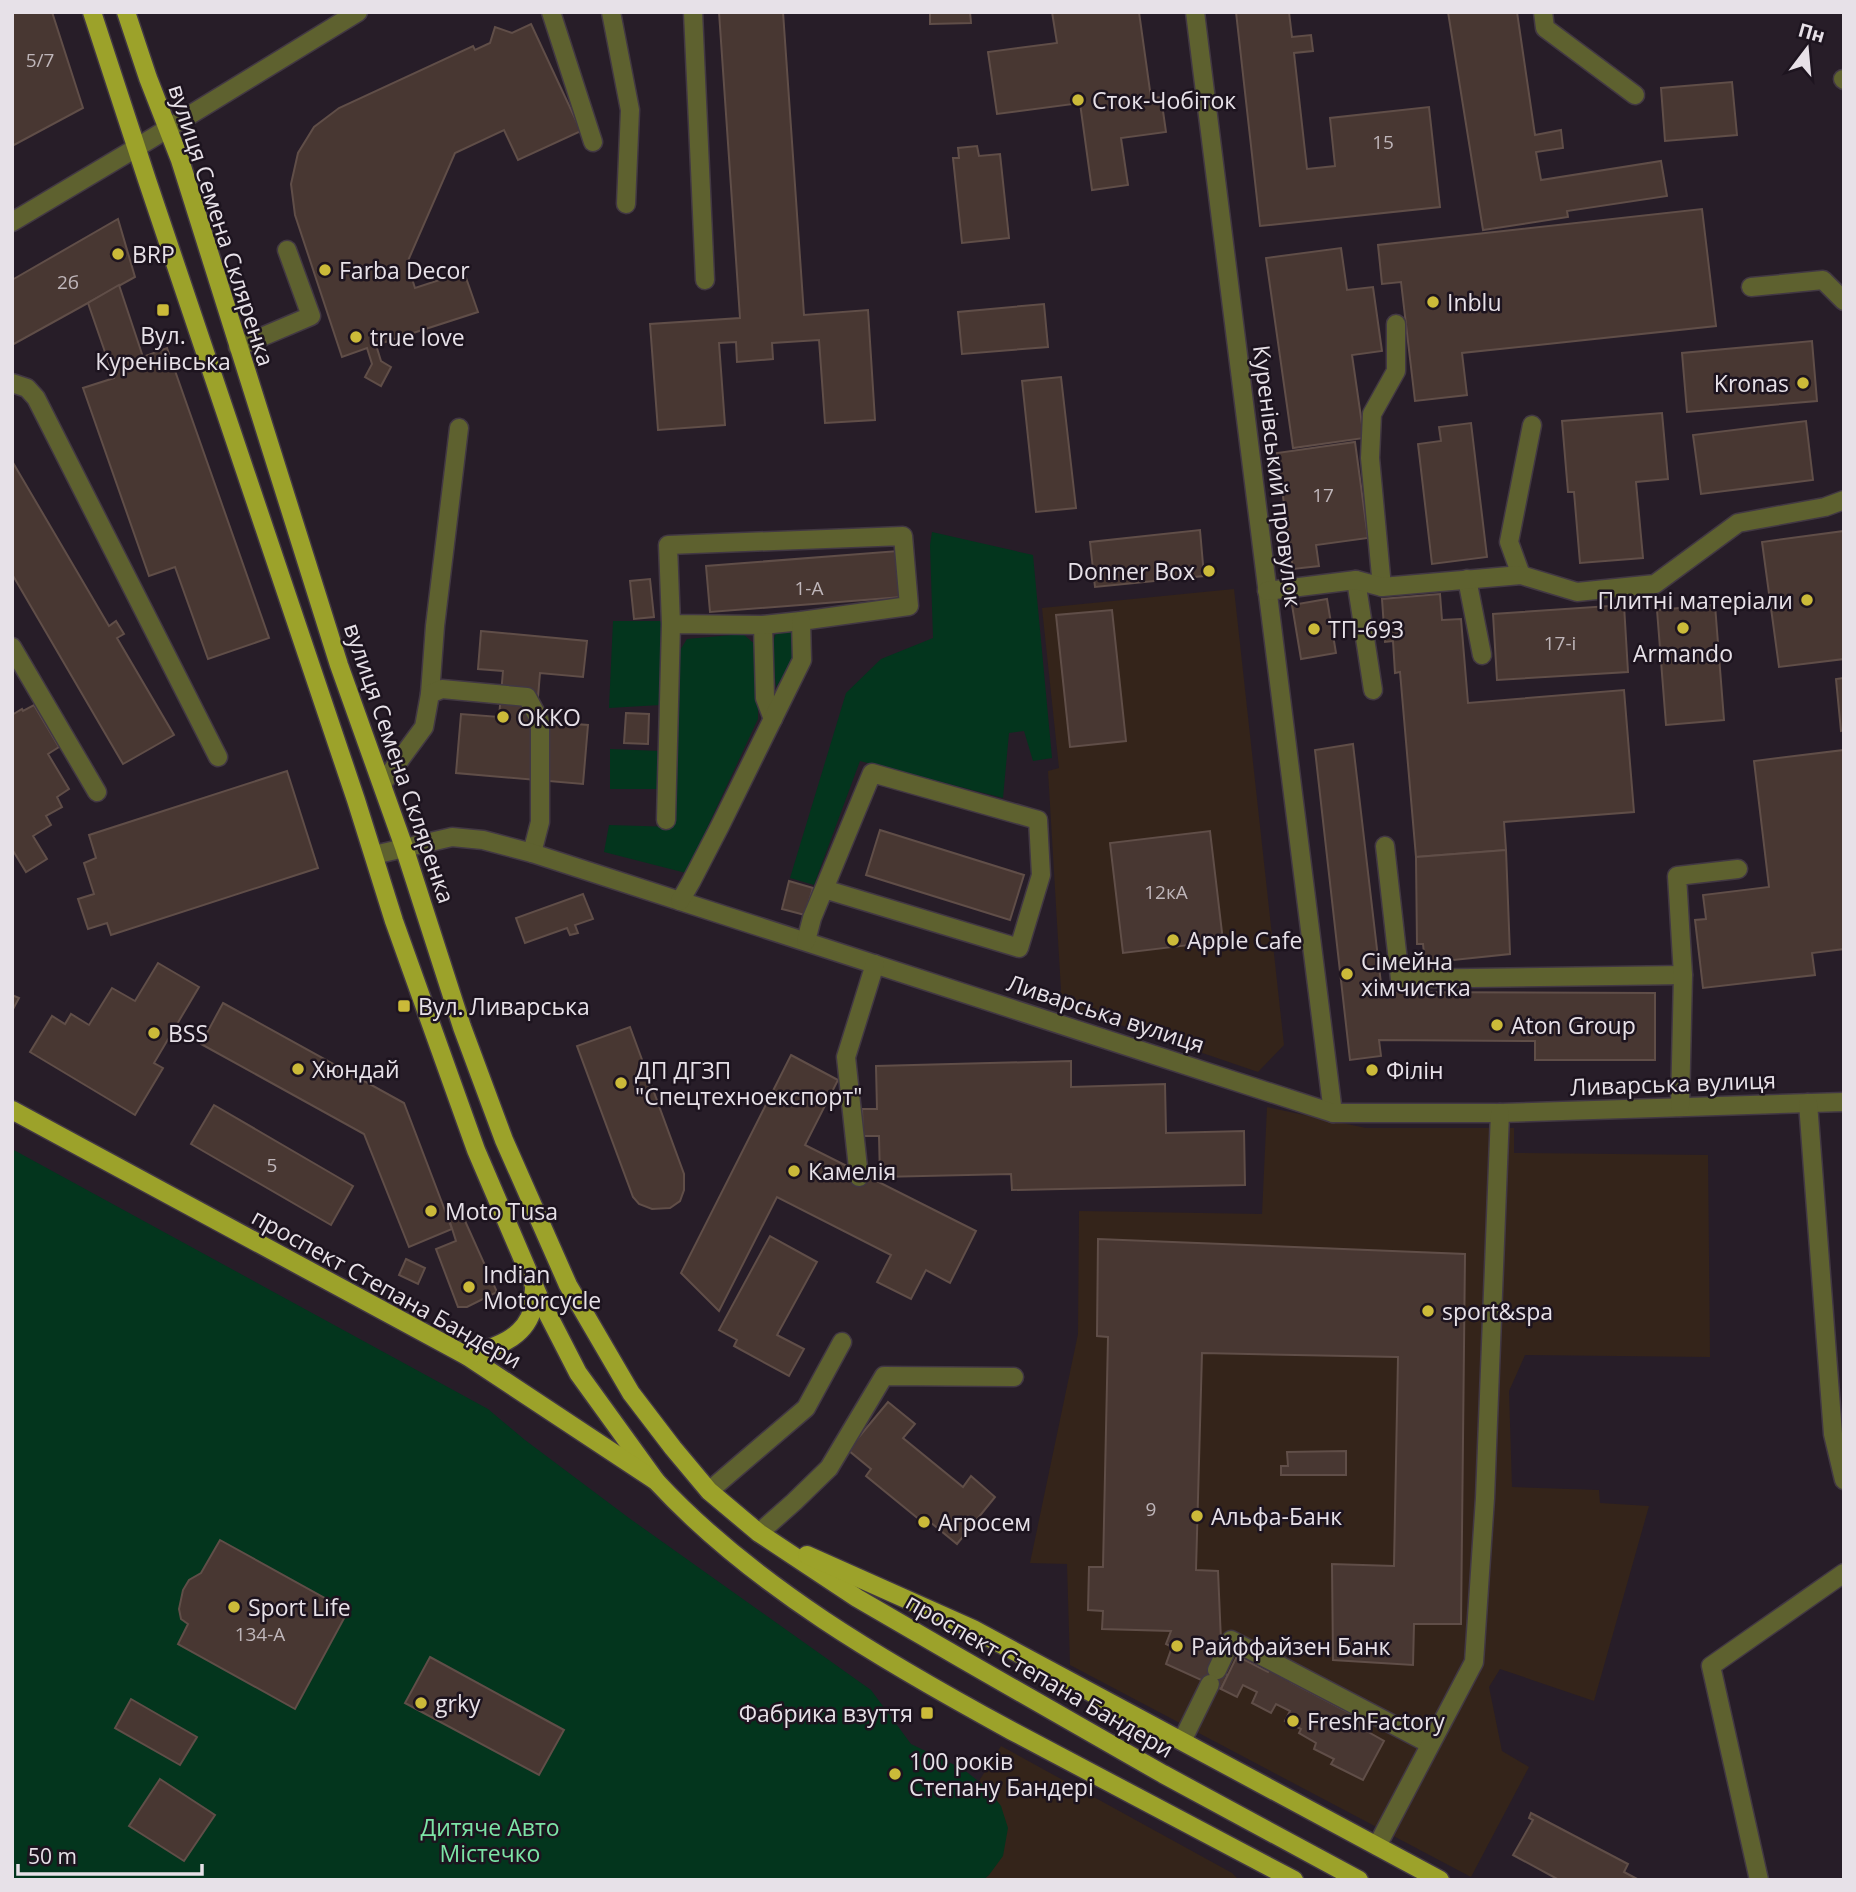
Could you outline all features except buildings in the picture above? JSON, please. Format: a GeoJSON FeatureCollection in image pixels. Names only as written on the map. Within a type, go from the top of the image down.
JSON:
{"type":"FeatureCollection","features":[{"type":"Feature","properties":{"kind":"main road"},"geometry":{"type":"LineString","coordinates":[[92,12],[415,982],[476,1150],[534,1284],[578,1373],[656,1481]]}},
{"type":"Feature","properties":{"kind":"main road","name":"вулиця Семена Скляренка"},"geometry":{"type":"LineString","coordinates":[[125,12],[180,160],[339,665],[404,847],[462,1027],[504,1140],[568,1284],[631,1393],[709,1491]]}},
{"type":"Feature","properties":{"kind":"main road","name":"проспект Степана Бандери"},"geometry":{"type":"LineString","coordinates":[[12,1110],[467,1356],[656,1481],[670,1497],[747,1566],[841,1631],[940,1691],[1294,1880]]}},
{"type":"Feature","properties":{"kind":"main road"},"geometry":{"type":"LineString","coordinates":[[467,1356],[501,1345],[518,1332],[533,1309],[534,1284]]}},
{"type":"Feature","properties":{"kind":"main road","name":"проспект Степана Бандери"},"geometry":{"type":"LineString","coordinates":[[709,1491],[759,1533],[857,1598],[1163,1774],[1359,1880]]}},
{"type":"Feature","properties":{"kind":"main road"},"geometry":{"type":"LineString","coordinates":[[759,1533],[973,1629],[1440,1880]]}},
{"type":"Feature","properties":{"kind":"main road"},"geometry":{"type":"LineString","coordinates":[[1258,1861],[1271,1880]]}},
{"type":"Feature","properties":{"kind":"street"},"geometry":{"type":"LineString","coordinates":[[12,222],[358,12]]}},
{"type":"Feature","properties":{"kind":"street"},"geometry":{"type":"LineString","coordinates":[[551,12],[593,142]]}},
{"type":"Feature","properties":{"kind":"street"},"geometry":{"type":"LineString","coordinates":[[611,12],[631,110],[626,204]]}},
{"type":"Feature","properties":{"kind":"street"},"geometry":{"type":"LineString","coordinates":[[693,12],[705,280]]}},
{"type":"Feature","properties":{"kind":"street","name":"Куренівський провулок"},"geometry":{"type":"LineString","coordinates":[[1195,12],[1333,1113]]}},
{"type":"Feature","properties":{"kind":"street"},"geometry":{"type":"LineString","coordinates":[[1543,12],[1545,28],[1635,95]]}},
{"type":"Feature","properties":{"kind":"street"},"geometry":{"type":"LineString","coordinates":[[237,346],[311,316],[287,250]]}},
{"type":"Feature","properties":{"kind":"street"},"geometry":{"type":"LineString","coordinates":[[1751,287],[1823,280],[1844,301]]}},
{"type":"Feature","properties":{"kind":"street"},"geometry":{"type":"LineString","coordinates":[[1382,587],[1370,458],[1372,414],[1396,371],[1396,324]]}},
{"type":"Feature","properties":{"kind":"street"},"geometry":{"type":"LineString","coordinates":[[12,383],[27,388],[36,398],[218,757]]}},
{"type":"Feature","properties":{"kind":"street"},"geometry":{"type":"LineString","coordinates":[[1521,575],[1509,542],[1532,425]]}},
{"type":"Feature","properties":{"kind":"street"},"geometry":{"type":"LineString","coordinates":[[382,784],[424,727],[430,694],[435,626],[459,428]]}},
{"type":"Feature","properties":{"kind":"street"},"geometry":{"type":"LineString","coordinates":[[1267,591],[1356,580],[1382,587],[1521,575],[1577,592],[1655,584],[1738,523],[1825,508],[1844,500]]}},
{"type":"Feature","properties":{"kind":"street"},"geometry":{"type":"LineString","coordinates":[[667,820],[671,624],[668,545],[903,536],[909,606],[763,625],[671,624]]}},
{"type":"Feature","properties":{"kind":"street"},"geometry":{"type":"LineString","coordinates":[[1467,579],[1482,655]]}},
{"type":"Feature","properties":{"kind":"street"},"geometry":{"type":"LineString","coordinates":[[1356,580],[1373,690]]}},
{"type":"Feature","properties":{"kind":"street"},"geometry":{"type":"LineString","coordinates":[[680,901],[715,837],[802,660],[801,621]]}},
{"type":"Feature","properties":{"kind":"street"},"geometry":{"type":"LineString","coordinates":[[763,625],[765,698],[773,719]]}},
{"type":"Feature","properties":{"kind":"street"},"geometry":{"type":"LineString","coordinates":[[12,647],[97,792]]}},
{"type":"Feature","properties":{"kind":"street"},"geometry":{"type":"LineString","coordinates":[[430,694],[442,689],[527,697],[540,721],[540,822],[532,853]]}},
{"type":"Feature","properties":{"kind":"street"},"geometry":{"type":"LineString","coordinates":[[806,941],[812,918],[824,889],[872,773],[1038,820],[1041,875],[1019,948],[824,889]]}},
{"type":"Feature","properties":{"kind":"street","name":"Ливарська вулиця"},"geometry":{"type":"LineString","coordinates":[[374,855],[452,837],[483,840],[532,853],[1333,1113],[1500,1113],[1844,1102]]}},
{"type":"Feature","properties":{"kind":"street"},"geometry":{"type":"LineString","coordinates":[[1385,846],[1400,979],[1683,975]]}},
{"type":"Feature","properties":{"kind":"street"},"geometry":{"type":"LineString","coordinates":[[1680,1107],[1683,975],[1677,876],[1738,869]]}},
{"type":"Feature","properties":{"kind":"street"},"geometry":{"type":"LineString","coordinates":[[859,1177],[846,1057],[875,964]]}},
{"type":"Feature","properties":{"kind":"street"},"geometry":{"type":"LineString","coordinates":[[1808,1103],[1832,1434],[1844,1480]]}},
{"type":"Feature","properties":{"kind":"street"},"geometry":{"type":"LineString","coordinates":[[1377,1846],[1474,1662],[1485,1498],[1500,1113]]}},
{"type":"Feature","properties":{"kind":"street"},"geometry":{"type":"LineString","coordinates":[[709,1491],[806,1408],[842,1342]]}},
{"type":"Feature","properties":{"kind":"street"},"geometry":{"type":"LineString","coordinates":[[759,1533],[829,1468],[884,1376],[1014,1377]]}},
{"type":"Feature","properties":{"kind":"street"},"geometry":{"type":"LineString","coordinates":[[1759,1880],[1711,1666],[1844,1573]]}},
{"type":"Feature","properties":{"kind":"street"},"geometry":{"type":"LineString","coordinates":[[1182,1741],[1231,1640],[1430,1744]]}},
{"type":"Feature","properties":{"kind":"shaded area"},"geometry":{"type":"Polygon","coordinates":[[[1234,589],[1284,1045],[1258,1072],[1056,1003],[1061,990],[1048,771],[1059,768],[1042,608],[1234,589]]]}},
{"type":"Feature","properties":{"kind":"shaded area"},"geometry":{"type":"Polygon","coordinates":[[[1267,1107],[1366,1128],[1514,1128],[1514,1153],[1708,1155],[1710,1357],[1525,1355],[1509,1391],[1512,1487],[1599,1490],[1600,1503],[1649,1506],[1594,1701],[1500,1669],[1489,1687],[1502,1751],[1529,1767],[1471,1877],[1070,1665],[1067,1564],[1030,1563],[1078,1334],[1079,1211],[1262,1214],[1267,1107]]]}},
{"type":"Feature","properties":{"kind":"shaded area"},"geometry":{"type":"Polygon","coordinates":[[[1001,1746],[1232,1873],[1239,1880],[983,1880],[989,1875],[979,1781],[1001,1746]]]}},
{"type":"Feature","properties":{"kind":"green space"},"geometry":{"type":"Polygon","coordinates":[[[932,532],[1033,555],[1052,758],[1033,761],[1024,731],[1009,733],[1003,798],[860,761],[814,885],[790,878],[846,693],[881,659],[933,638],[930,545],[932,532]]]}},
{"type":"Feature","properties":{"kind":"green space"},"geometry":{"type":"Polygon","coordinates":[[[613,621],[662,621],[660,705],[609,708],[613,621]]]}},
{"type":"Feature","properties":{"kind":"green space"},"geometry":{"type":"Polygon","coordinates":[[[793,632],[796,657],[776,687],[772,645],[776,633],[793,632]]]}},
{"type":"Feature","properties":{"kind":"green space"},"geometry":{"type":"Polygon","coordinates":[[[743,634],[758,647],[758,719],[686,873],[604,852],[609,825],[674,827],[677,655],[687,639],[743,634]]]}},
{"type":"Feature","properties":{"kind":"green space"},"geometry":{"type":"Polygon","coordinates":[[[610,749],[661,751],[658,789],[610,789],[610,749]]]}},
{"type":"Feature","properties":{"kind":"green space","name":"Дитяче Авто Містечко"},"geometry":{"type":"Polygon","coordinates":[[[12,1149],[488,1409],[629,1518],[871,1690],[911,1744],[963,1769],[987,1788],[1001,1806],[1008,1828],[1003,1856],[983,1880],[12,1880],[12,1149]]]}},
{"type":"Feature","properties":{"kind":"place","name":"Сток-Чобіток"},"geometry":{"type":"Point","coordinates":[1078,100]}},
{"type":"Feature","properties":{"kind":"place","name":"BRP"},"geometry":{"type":"Point","coordinates":[118,254]}},
{"type":"Feature","properties":{"kind":"place","name":"Farba Decor"},"geometry":{"type":"Point","coordinates":[325,270]}},
{"type":"Feature","properties":{"kind":"place","name":"Inblu"},"geometry":{"type":"Point","coordinates":[1433,302]}},
{"type":"Feature","properties":{"kind":"place","name":"Вул. Куренівська"},"geometry":{"type":"Point","coordinates":[163,310]}},
{"type":"Feature","properties":{"kind":"place","name":"true love"},"geometry":{"type":"Point","coordinates":[356,337]}},
{"type":"Feature","properties":{"kind":"place","name":"Kronas"},"geometry":{"type":"Point","coordinates":[1803,383]}},
{"type":"Feature","properties":{"kind":"place","name":"Donner Box"},"geometry":{"type":"Point","coordinates":[1209,571]}},
{"type":"Feature","properties":{"kind":"place","name":"Плитні матеріали"},"geometry":{"type":"Point","coordinates":[1807,600]}},
{"type":"Feature","properties":{"kind":"place","name":"Armando"},"geometry":{"type":"Point","coordinates":[1683,628]}},
{"type":"Feature","properties":{"kind":"place","name":"ТП-693"},"geometry":{"type":"Point","coordinates":[1314,629]}},
{"type":"Feature","properties":{"kind":"place","name":"ОККО"},"geometry":{"type":"Point","coordinates":[503,717]}},
{"type":"Feature","properties":{"kind":"place","name":"Apple Cafe"},"geometry":{"type":"Point","coordinates":[1173,940]}},
{"type":"Feature","properties":{"kind":"place","name":"Сімейна хімчистка"},"geometry":{"type":"Point","coordinates":[1347,974]}},
{"type":"Feature","properties":{"kind":"place","name":"Вул. Ливарська"},"geometry":{"type":"Point","coordinates":[404,1006]}},
{"type":"Feature","properties":{"kind":"place","name":"Aton Group"},"geometry":{"type":"Point","coordinates":[1497,1025]}},
{"type":"Feature","properties":{"kind":"place","name":"BSS"},"geometry":{"type":"Point","coordinates":[154,1033]}},
{"type":"Feature","properties":{"kind":"place","name":"Хюндай"},"geometry":{"type":"Point","coordinates":[298,1069]}},
{"type":"Feature","properties":{"kind":"place","name":"Філін"},"geometry":{"type":"Point","coordinates":[1372,1070]}},
{"type":"Feature","properties":{"kind":"place","name":"ДП ДГЗП \"Спецтехноекспорт\""},"geometry":{"type":"Point","coordinates":[621,1083]}},
{"type":"Feature","properties":{"kind":"place","name":"Камелія"},"geometry":{"type":"Point","coordinates":[794,1171]}},
{"type":"Feature","properties":{"kind":"place","name":"Moto Tusa"},"geometry":{"type":"Point","coordinates":[431,1211]}},
{"type":"Feature","properties":{"kind":"place","name":"Indian Motorcycle"},"geometry":{"type":"Point","coordinates":[469,1287]}},
{"type":"Feature","properties":{"kind":"place","name":"sport&spa"},"geometry":{"type":"Point","coordinates":[1428,1311]}},
{"type":"Feature","properties":{"kind":"place","name":"Альфа-Банк"},"geometry":{"type":"Point","coordinates":[1197,1516]}},
{"type":"Feature","properties":{"kind":"place","name":"Агросем"},"geometry":{"type":"Point","coordinates":[924,1522]}},
{"type":"Feature","properties":{"kind":"place","name":"Sport Life"},"geometry":{"type":"Point","coordinates":[234,1607]}},
{"type":"Feature","properties":{"kind":"place","name":"Райффайзен Банк"},"geometry":{"type":"Point","coordinates":[1177,1646]}},
{"type":"Feature","properties":{"kind":"place","name":"grky"},"geometry":{"type":"Point","coordinates":[421,1703]}},
{"type":"Feature","properties":{"kind":"place","name":"Фабрика взуття"},"geometry":{"type":"Point","coordinates":[927,1713]}},
{"type":"Feature","properties":{"kind":"place","name":"FreshFactory"},"geometry":{"type":"Point","coordinates":[1293,1721]}},
{"type":"Feature","properties":{"kind":"place","name":"100 років Степану Бандері"},"geometry":{"type":"Point","coordinates":[895,1774]}}]}
